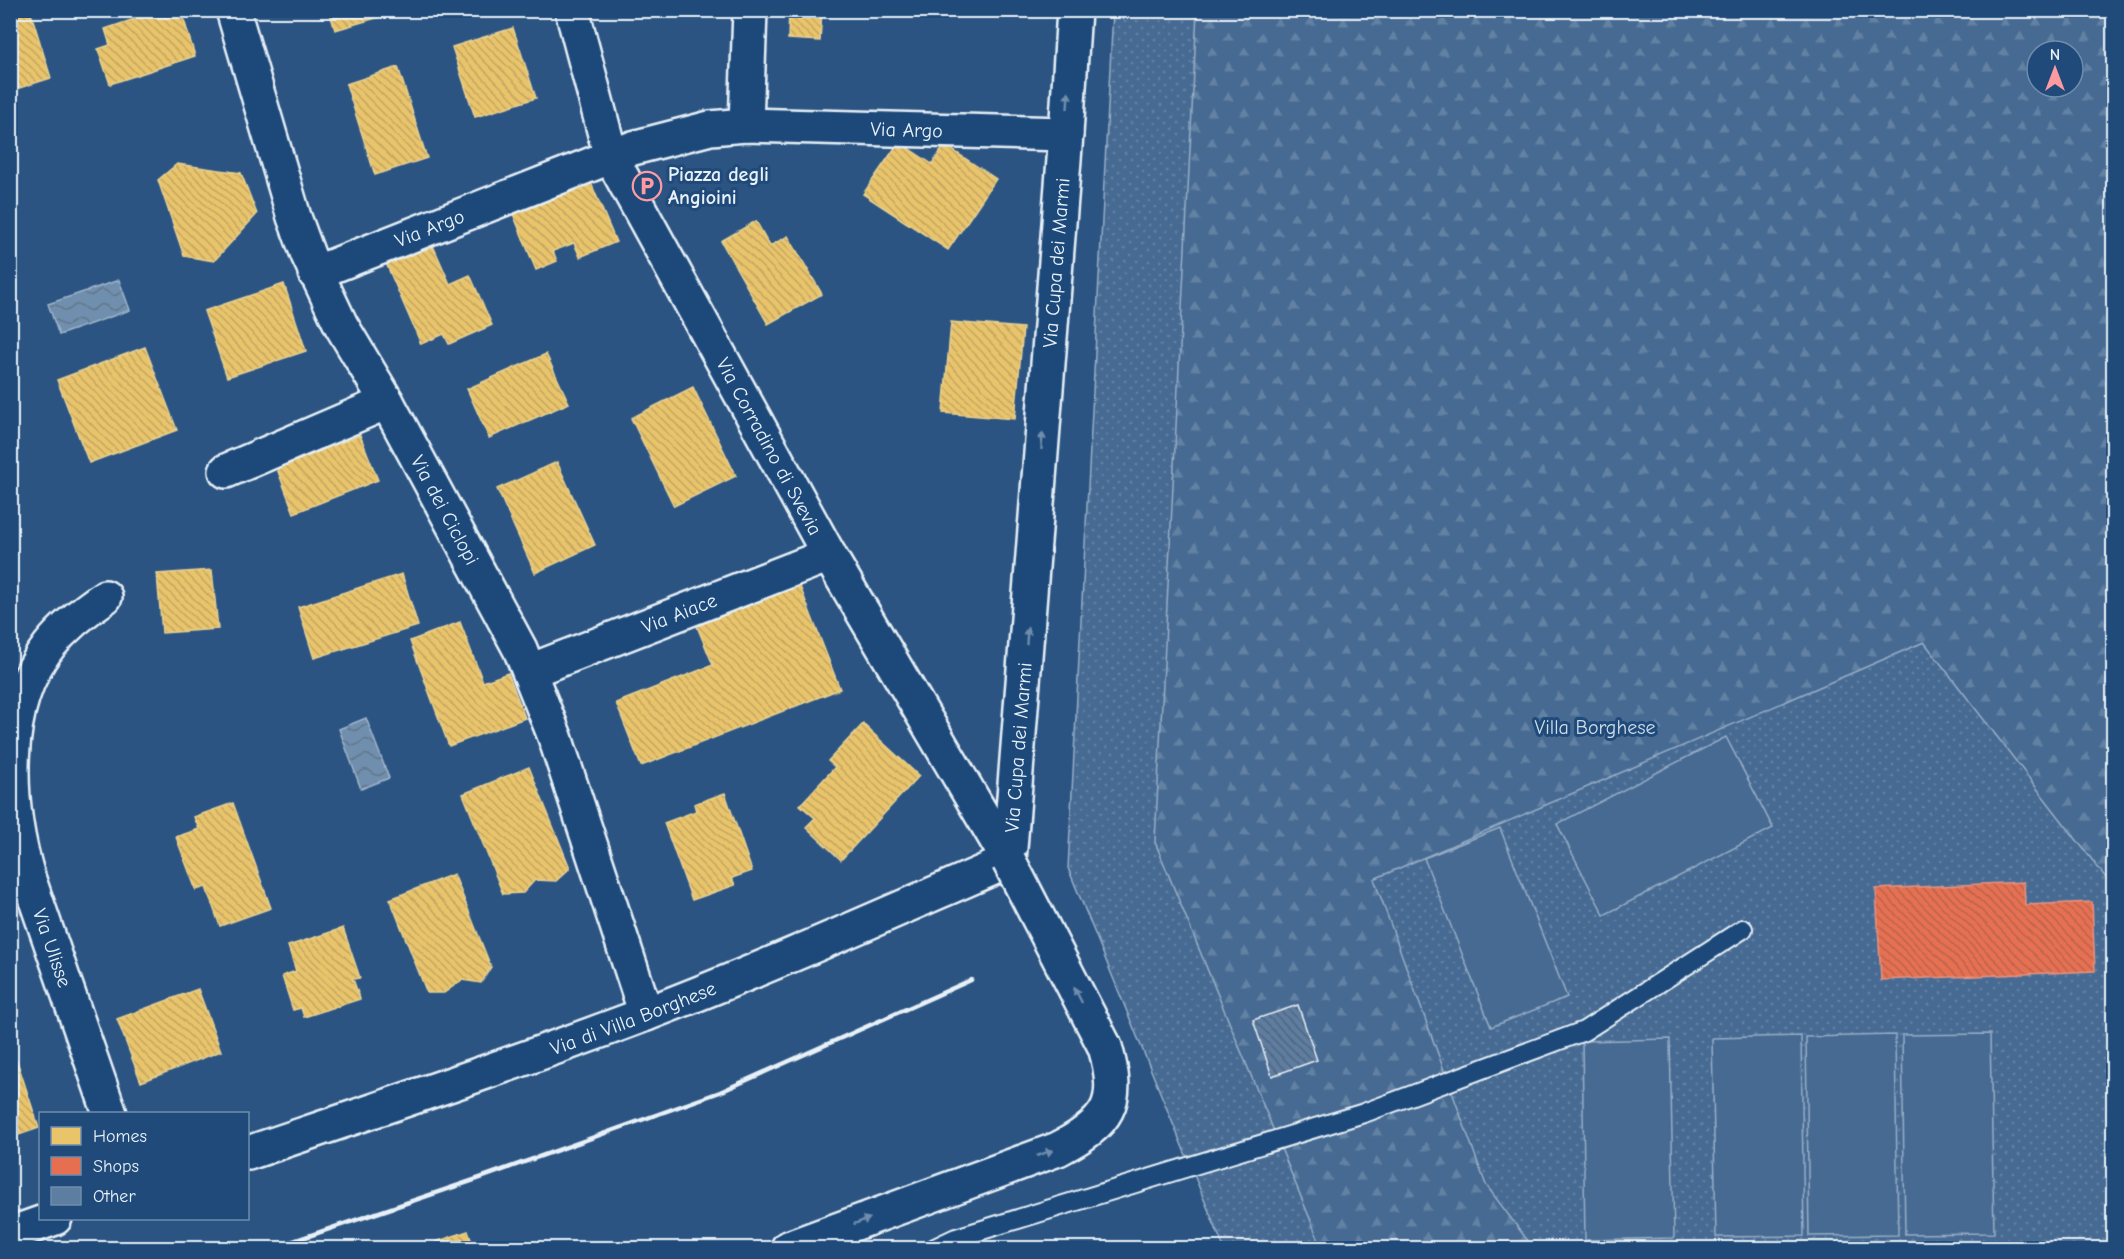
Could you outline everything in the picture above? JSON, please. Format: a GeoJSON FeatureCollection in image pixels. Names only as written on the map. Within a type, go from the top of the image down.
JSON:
{"type":"FeatureCollection","features":[{"type":"Feature","properties":{"kind":"street","name":"Via dei Ciclopi"},"geometry":{"type":"LineString","coordinates":[[233,10],[294,217],[315,273],[341,325],[387,402],[502,613],[530,671],[562,757],[646,1014]]}},
{"type":"Feature","properties":{"kind":"street","name":"Via Corradino di Svevia"},"geometry":{"type":"LineString","coordinates":[[572,10],[611,157],[829,555],[1009,861]]}},
{"type":"Feature","properties":{"kind":"street"},"geometry":{"type":"LineString","coordinates":[[611,157],[680,135],[710,128],[746,125],[750,10]]}},
{"type":"Feature","properties":{"kind":"street","name":"Via Cupa dei Marmi"},"geometry":{"type":"LineString","coordinates":[[788,1248],[1058,1149],[1100,1121],[1113,1092],[1112,1071],[1105,1047],[1009,861],[1074,10]]}},
{"type":"Feature","properties":{"kind":"street","name":"Via Argo"},"geometry":{"type":"LineString","coordinates":[[746,125],[1066,134]]}},
{"type":"Feature","properties":{"kind":"street","name":"Via Argo"},"geometry":{"type":"LineString","coordinates":[[315,273],[611,157]]}},
{"type":"Feature","properties":{"kind":"street"},"geometry":{"type":"LineString","coordinates":[[226,471],[387,402]]}},
{"type":"Feature","properties":{"kind":"street","name":"Via Aiace"},"geometry":{"type":"LineString","coordinates":[[530,671],[829,555]]}},
{"type":"Feature","properties":{"kind":"street","name":"Via Ulisse"},"geometry":{"type":"LineString","coordinates":[[105,597],[72,621],[48,646],[34,669],[17,723],[12,750],[12,778],[17,837],[28,877],[110,1112]]}},
{"type":"Feature","properties":{"kind":"street","name":"Via di Villa Borghese"},"geometry":{"type":"LineString","coordinates":[[249,1153],[508,1065],[646,1014],[764,967],[1009,861]]}},
{"type":"Feature","properties":{"kind":"street"},"geometry":{"type":"LineString","coordinates":[[10,1234],[49,1220]]}},
{"type":"Feature","properties":{"kind":"lane"},"geometry":{"type":"LineString","coordinates":[[935,1248],[956,1238],[1364,1113],[1584,1031],[1743,929]]}},
{"type":"Feature","properties":{"kind":"green space","name":"Villa Borghese"},"geometry":{"type":"Polygon","coordinates":[[[1113,11],[2113,11],[2113,1248],[1224,1248],[1068,868],[1113,11]]]}},
{"type":"Feature","properties":{"kind":"green space","name":"Villa Borghese"},"geometry":{"type":"Polygon","coordinates":[[[1197,11],[2113,11],[2113,887],[1924,642],[1374,879],[1486,1185],[1528,1241],[1322,1248],[1155,842],[1197,11]]]}},
{"type":"Feature","properties":{"kind":"green space"},"geometry":{"type":"Polygon","coordinates":[[[1726,737],[1773,828],[1604,915],[1557,824],[1726,737]]]}},
{"type":"Feature","properties":{"kind":"green space"},"geometry":{"type":"Polygon","coordinates":[[[1500,828],[1567,997],[1491,1027],[1424,858],[1500,828]]]}},
{"type":"Feature","properties":{"kind":"green space"},"geometry":{"type":"Polygon","coordinates":[[[1990,1034],[1994,1233],[1905,1234],[1902,1035],[1990,1034]]]}},
{"type":"Feature","properties":{"kind":"green space"},"geometry":{"type":"Polygon","coordinates":[[[1895,1035],[1898,1235],[1809,1236],[1806,1037],[1895,1035]]]}},
{"type":"Feature","properties":{"kind":"green space"},"geometry":{"type":"Polygon","coordinates":[[[1801,1036],[1804,1236],[1716,1237],[1712,1038],[1801,1036]]]}},
{"type":"Feature","properties":{"kind":"green space"},"geometry":{"type":"Polygon","coordinates":[[[1670,1039],[1674,1238],[1585,1240],[1582,1041],[1670,1039]]]}},
{"type":"Feature","properties":{"kind":"water"},"geometry":{"type":"Polygon","coordinates":[[[119,280],[130,310],[59,335],[48,304],[119,280]]]}},
{"type":"Feature","properties":{"kind":"water"},"geometry":{"type":"Polygon","coordinates":[[[366,718],[389,778],[361,789],[339,729],[366,718]]]}},
{"type":"Feature","properties":{"kind":"building: Homes"},"geometry":{"type":"Polygon","coordinates":[[[10,10],[30,10],[51,78],[10,91],[10,10]]]}},
{"type":"Feature","properties":{"kind":"building: Homes"},"geometry":{"type":"Polygon","coordinates":[[[161,10],[181,10],[195,56],[110,84],[98,49],[110,45],[105,29],[161,10]]]}},
{"type":"Feature","properties":{"kind":"building: Homes"},"geometry":{"type":"Polygon","coordinates":[[[329,10],[389,10],[390,14],[335,30],[329,10]]]}},
{"type":"Feature","properties":{"kind":"building: Homes"},"geometry":{"type":"Polygon","coordinates":[[[789,10],[822,10],[820,41],[788,39],[789,10]]]}},
{"type":"Feature","properties":{"kind":"building: Homes"},"geometry":{"type":"Polygon","coordinates":[[[513,28],[536,98],[475,117],[452,47],[513,28]]]}},
{"type":"Feature","properties":{"kind":"building: Homes"},"geometry":{"type":"Polygon","coordinates":[[[398,67],[427,158],[375,175],[346,84],[398,67]]]}},
{"type":"Feature","properties":{"kind":"building: Homes"},"geometry":{"type":"Polygon","coordinates":[[[899,142],[932,164],[945,145],[996,179],[948,250],[863,194],[899,142]]]}},
{"type":"Feature","properties":{"kind":"building: Homes"},"geometry":{"type":"Polygon","coordinates":[[[177,164],[241,173],[257,214],[214,261],[184,256],[158,180],[177,164]]]}},
{"type":"Feature","properties":{"kind":"building: Homes"},"geometry":{"type":"Polygon","coordinates":[[[591,183],[616,242],[580,257],[574,243],[553,251],[557,261],[536,270],[513,214],[591,183]]]}},
{"type":"Feature","properties":{"kind":"building: Homes"},"geometry":{"type":"Polygon","coordinates":[[[756,221],[770,246],[788,236],[822,294],[768,324],[721,241],[756,221]]]}},
{"type":"Feature","properties":{"kind":"building: Homes"},"geometry":{"type":"Polygon","coordinates":[[[431,241],[450,284],[470,275],[492,325],[449,344],[444,334],[421,344],[385,261],[431,241]]]}},
{"type":"Feature","properties":{"kind":"building: Homes"},"geometry":{"type":"Polygon","coordinates":[[[284,284],[306,351],[227,377],[204,311],[284,284]]]}},
{"type":"Feature","properties":{"kind":"building: Homes"},"geometry":{"type":"Polygon","coordinates":[[[951,322],[1023,328],[1015,419],[943,413],[951,322]]]}},
{"type":"Feature","properties":{"kind":"building: Homes"},"geometry":{"type":"Polygon","coordinates":[[[145,347],[177,430],[89,463],[57,380],[145,347]]]}},
{"type":"Feature","properties":{"kind":"building: Homes"},"geometry":{"type":"Polygon","coordinates":[[[546,354],[569,403],[489,438],[467,389],[546,354]]]}},
{"type":"Feature","properties":{"kind":"building: Homes"},"geometry":{"type":"Polygon","coordinates":[[[693,387],[736,476],[674,506],[631,418],[693,387]]]}},
{"type":"Feature","properties":{"kind":"building: Homes"},"geometry":{"type":"Polygon","coordinates":[[[360,435],[378,480],[294,513],[277,469],[360,435]]]}},
{"type":"Feature","properties":{"kind":"building: Homes"},"geometry":{"type":"Polygon","coordinates":[[[557,462],[595,545],[535,573],[497,489],[557,462]]]}},
{"type":"Feature","properties":{"kind":"building: Homes"},"geometry":{"type":"Polygon","coordinates":[[[212,570],[218,629],[162,633],[157,574],[212,570]]]}},
{"type":"Feature","properties":{"kind":"building: Homes"},"geometry":{"type":"Polygon","coordinates":[[[402,574],[418,626],[314,658],[298,607],[402,574]]]}},
{"type":"Feature","properties":{"kind":"building: Homes"},"geometry":{"type":"Polygon","coordinates":[[[799,584],[840,689],[641,766],[616,703],[713,665],[696,624],[799,584]]]}},
{"type":"Feature","properties":{"kind":"building: Homes"},"geometry":{"type":"Polygon","coordinates":[[[460,622],[483,682],[508,673],[525,718],[449,746],[410,641],[460,622]]]}},
{"type":"Feature","properties":{"kind":"building: Homes"},"geometry":{"type":"Polygon","coordinates":[[[863,724],[919,776],[841,860],[806,827],[815,818],[800,805],[835,767],[828,761],[863,724]]]}},
{"type":"Feature","properties":{"kind":"building: Homes"},"geometry":{"type":"Polygon","coordinates":[[[529,767],[570,868],[556,881],[535,880],[523,893],[503,894],[463,794],[529,767]]]}},
{"type":"Feature","properties":{"kind":"building: Homes"},"geometry":{"type":"Polygon","coordinates":[[[725,793],[752,871],[732,878],[735,885],[692,900],[664,823],[696,811],[694,804],[725,793]]]}},
{"type":"Feature","properties":{"kind":"building: Homes"},"geometry":{"type":"Polygon","coordinates":[[[233,803],[271,908],[220,926],[206,887],[196,890],[176,837],[199,829],[194,817],[233,803]]]}},
{"type":"Feature","properties":{"kind":"building: Homes"},"geometry":{"type":"Polygon","coordinates":[[[454,874],[491,967],[481,983],[462,980],[444,993],[427,993],[390,899],[454,874]]]}},
{"type":"Feature","properties":{"kind":"building: Homes"},"geometry":{"type":"Polygon","coordinates":[[[343,928],[360,978],[353,979],[360,999],[304,1017],[301,1008],[293,1010],[282,976],[296,971],[288,946],[343,928]]]}},
{"type":"Feature","properties":{"kind":"building: Homes"},"geometry":{"type":"Polygon","coordinates":[[[198,989],[221,1051],[141,1082],[117,1019],[198,989]]]}},
{"type":"Feature","properties":{"kind":"building: Homes"},"geometry":{"type":"Polygon","coordinates":[[[17,1061],[39,1128],[10,1138],[10,1063],[17,1061]]]}},
{"type":"Feature","properties":{"kind":"building: Homes"},"geometry":{"type":"Polygon","coordinates":[[[468,1231],[474,1248],[432,1248],[430,1244],[468,1231]]]}},
{"type":"Feature","properties":{"kind":"building: Shops"},"geometry":{"type":"Polygon","coordinates":[[[2024,882],[2025,905],[2092,902],[2095,971],[1881,980],[1876,889],[2024,882]]]}},
{"type":"Feature","properties":{"kind":"building: Other"},"geometry":{"type":"Polygon","coordinates":[[[1298,1005],[1317,1060],[1272,1076],[1253,1020],[1298,1005]]]}},
{"type":"Feature","properties":{"kind":"railway"},"geometry":{"type":"LineString","coordinates":[[273,1248],[480,1178],[720,1092],[971,980]]}},
{"type":"Feature","properties":{"kind":"place","name":"Piazza degli Angioini"},"geometry":{"type":"Point","coordinates":[647,186]}}]}
